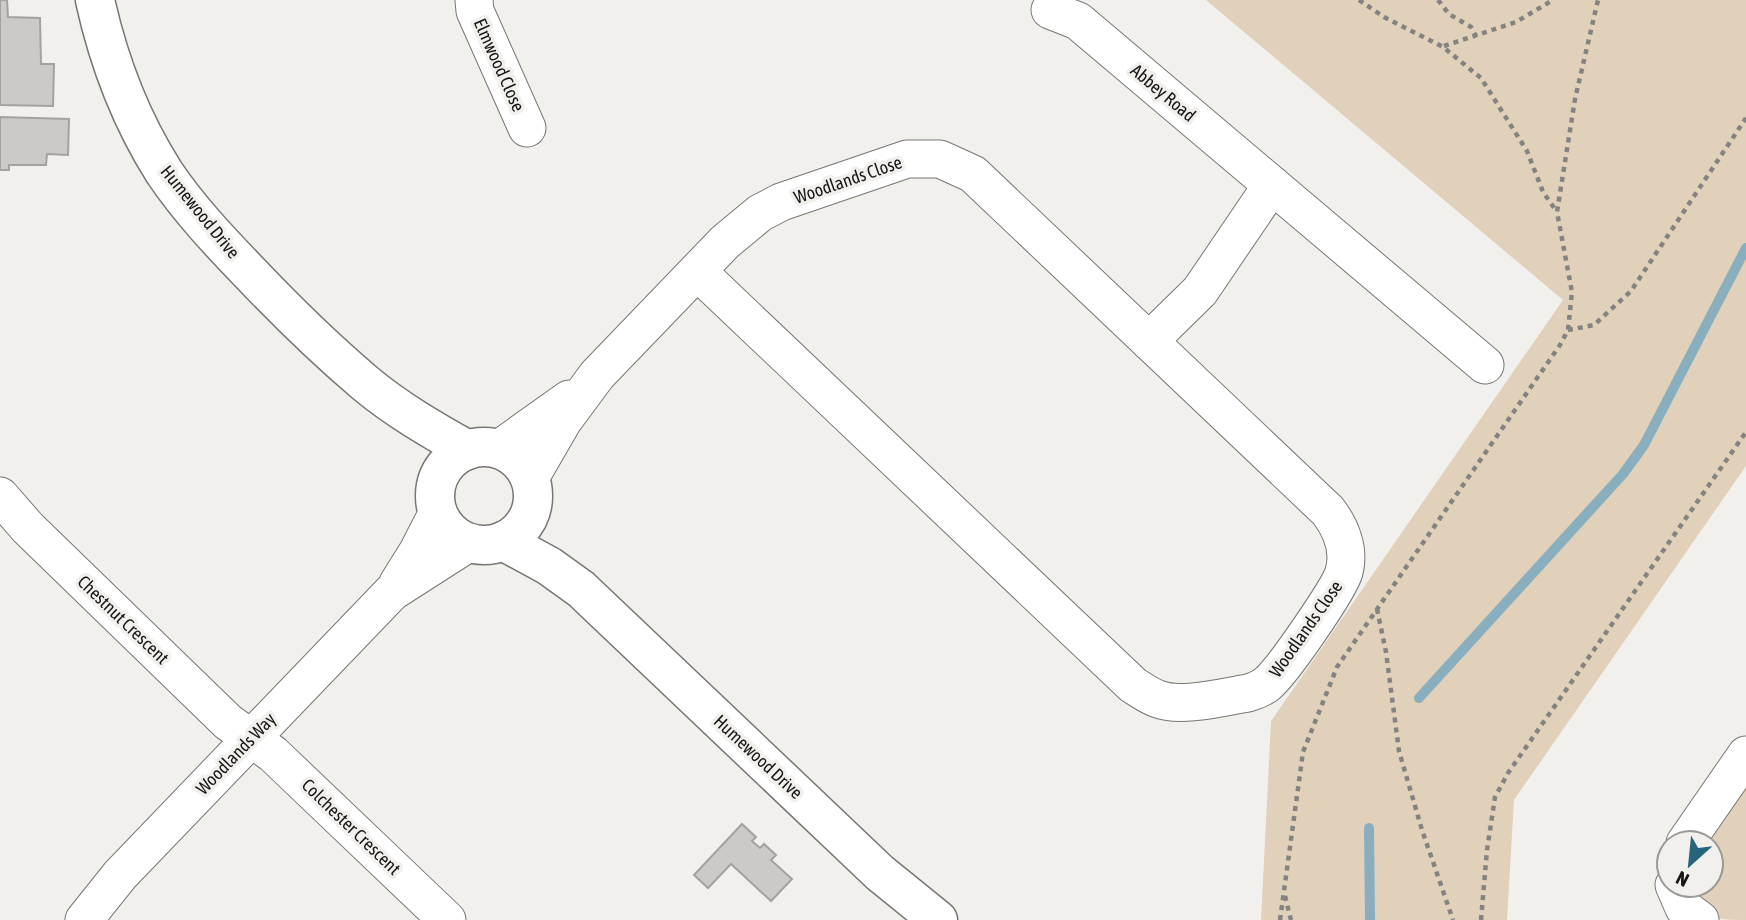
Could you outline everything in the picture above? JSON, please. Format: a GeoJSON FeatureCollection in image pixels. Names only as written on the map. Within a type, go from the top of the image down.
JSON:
{"type":"FeatureCollection","features":[{"type":"Feature","properties":{"kind":"street","name":"Humewood Drive"},"geometry":{"type":"LineString","coordinates":[[95,0],[112,65],[145,137],[165,172],[229,251],[272,297],[366,384],[430,429],[483,449]]}},
{"type":"Feature","properties":{"kind":"street","name":"Elmwood Close"},"geometry":{"type":"LineString","coordinates":[[474,0],[475,11],[527,128]]}},
{"type":"Feature","properties":{"kind":"street","name":"Abbey Road"},"geometry":{"type":"LineString","coordinates":[[1050,10],[1078,21],[1485,365]]}},
{"type":"Feature","properties":{"kind":"street","name":"Woodlands Close"},"geometry":{"type":"LineString","coordinates":[[483,449],[554,412],[597,375],[697,271],[740,227],[781,202],[907,159],[940,159],[973,174],[1328,511],[1342,535],[1346,551],[1345,570],[1338,587],[1268,683],[1248,694],[1178,703],[1160,700],[1133,685],[697,271]]}},
{"type":"Feature","properties":{"kind":"street"},"geometry":{"type":"LineString","coordinates":[[1149,341],[1200,291],[1272,185]]}},
{"type":"Feature","properties":{"kind":"street","name":"Woodlands Close"},"geometry":{"type":"LineString","coordinates":[[530,496],[563,421],[597,375]]}},
{"type":"Feature","properties":{"kind":"street","name":"Humewood Drive"},"geometry":{"type":"LineString","coordinates":[[366,384],[439,494]]}},
{"type":"Feature","properties":{"kind":"street"},"geometry":{"type":"LineString","coordinates":[[483,449],[518,460],[530,496],[519,530],[487,541],[447,528],[439,494],[450,460],[483,449]]}},
{"type":"Feature","properties":{"kind":"street","name":"Woodlands Way"},"geometry":{"type":"LineString","coordinates":[[84,920],[106,891],[392,593],[418,551],[439,494]]}},
{"type":"Feature","properties":{"kind":"street","name":"Chestnut Crescent"},"geometry":{"type":"LineString","coordinates":[[0,495],[28,528],[208,703],[228,722],[251,738]]}},
{"type":"Feature","properties":{"kind":"street","name":"Humewood Drive"},"geometry":{"type":"LineString","coordinates":[[530,496],[581,589]]}},
{"type":"Feature","properties":{"kind":"street","name":"Humewood Drive"},"geometry":{"type":"LineString","coordinates":[[487,541],[549,566],[581,589],[880,873],[938,920]]}},
{"type":"Feature","properties":{"kind":"street","name":"Woodlands Way"},"geometry":{"type":"LineString","coordinates":[[392,593],[487,541]]}},
{"type":"Feature","properties":{"kind":"street","name":"Colchester Crescent"},"geometry":{"type":"LineString","coordinates":[[251,738],[273,754],[447,920]]}},
{"type":"Feature","properties":{"kind":"street"},"geometry":{"type":"LineString","coordinates":[[1695,829],[1746,755]]}},
{"type":"Feature","properties":{"kind":"street"},"geometry":{"type":"LineString","coordinates":[[1680,899],[1684,908],[1700,920]]}},
{"type":"Feature","properties":{"kind":"path"},"geometry":{"type":"LineString","coordinates":[[1359,0],[1443,47],[1481,78],[1521,141],[1543,192],[1557,212]]}},
{"type":"Feature","properties":{"kind":"path"},"geometry":{"type":"LineString","coordinates":[[1438,0],[1448,14],[1472,27],[1476,36]]}},
{"type":"Feature","properties":{"kind":"path"},"geometry":{"type":"LineString","coordinates":[[1443,47],[1516,22],[1553,0]]}},
{"type":"Feature","properties":{"kind":"path"},"geometry":{"type":"LineString","coordinates":[[1280,920],[1303,752],[1337,667],[1568,330],[1572,292],[1557,212],[1575,99],[1598,0]]}},
{"type":"Feature","properties":{"kind":"path"},"geometry":{"type":"LineString","coordinates":[[1568,330],[1594,325],[1630,291],[1746,118]]}},
{"type":"Feature","properties":{"kind":"path"},"geometry":{"type":"LineString","coordinates":[[1481,920],[1495,797],[1508,773],[1746,432]]}},
{"type":"Feature","properties":{"kind":"path"},"geometry":{"type":"LineString","coordinates":[[1376,609],[1386,652],[1399,751],[1452,920]]}},
{"type":"Feature","properties":{"kind":"path"},"geometry":{"type":"LineString","coordinates":[[1284,892],[1291,920]]}},
{"type":"Feature","properties":{"kind":"shaded area"},"geometry":{"type":"Polygon","coordinates":[[[1206,0],[1746,0],[1746,466],[1514,800],[1507,920],[1261,920],[1271,721],[1563,300],[1206,0]]]}},
{"type":"Feature","properties":{"kind":"shaded area"},"geometry":{"type":"Polygon","coordinates":[[[1746,772],[1746,920],[1715,917],[1704,910],[1696,899],[1725,899],[1725,829],[1707,829],[1746,772]]]}},
{"type":"Feature","properties":{"kind":"building"},"geometry":{"type":"Polygon","coordinates":[[[0,0],[7,0],[8,17],[40,18],[41,64],[54,64],[53,106],[0,105],[0,0]]]}},
{"type":"Feature","properties":{"kind":"building"},"geometry":{"type":"Polygon","coordinates":[[[0,117],[69,119],[68,155],[47,154],[46,165],[9,165],[9,170],[0,170],[0,117]]]}},
{"type":"Feature","properties":{"kind":"building"},"geometry":{"type":"Polygon","coordinates":[[[742,824],[756,837],[752,841],[760,848],[764,844],[776,855],[771,860],[792,879],[771,901],[731,864],[708,888],[694,875],[742,824]]]}},
{"type":"Feature","properties":{"kind":"waterway"},"geometry":{"type":"LineString","coordinates":[[1419,698],[1623,474],[1644,445],[1746,248]]}},
{"type":"Feature","properties":{"kind":"waterway"},"geometry":{"type":"LineString","coordinates":[[1369,828],[1370,920]]}}]}
